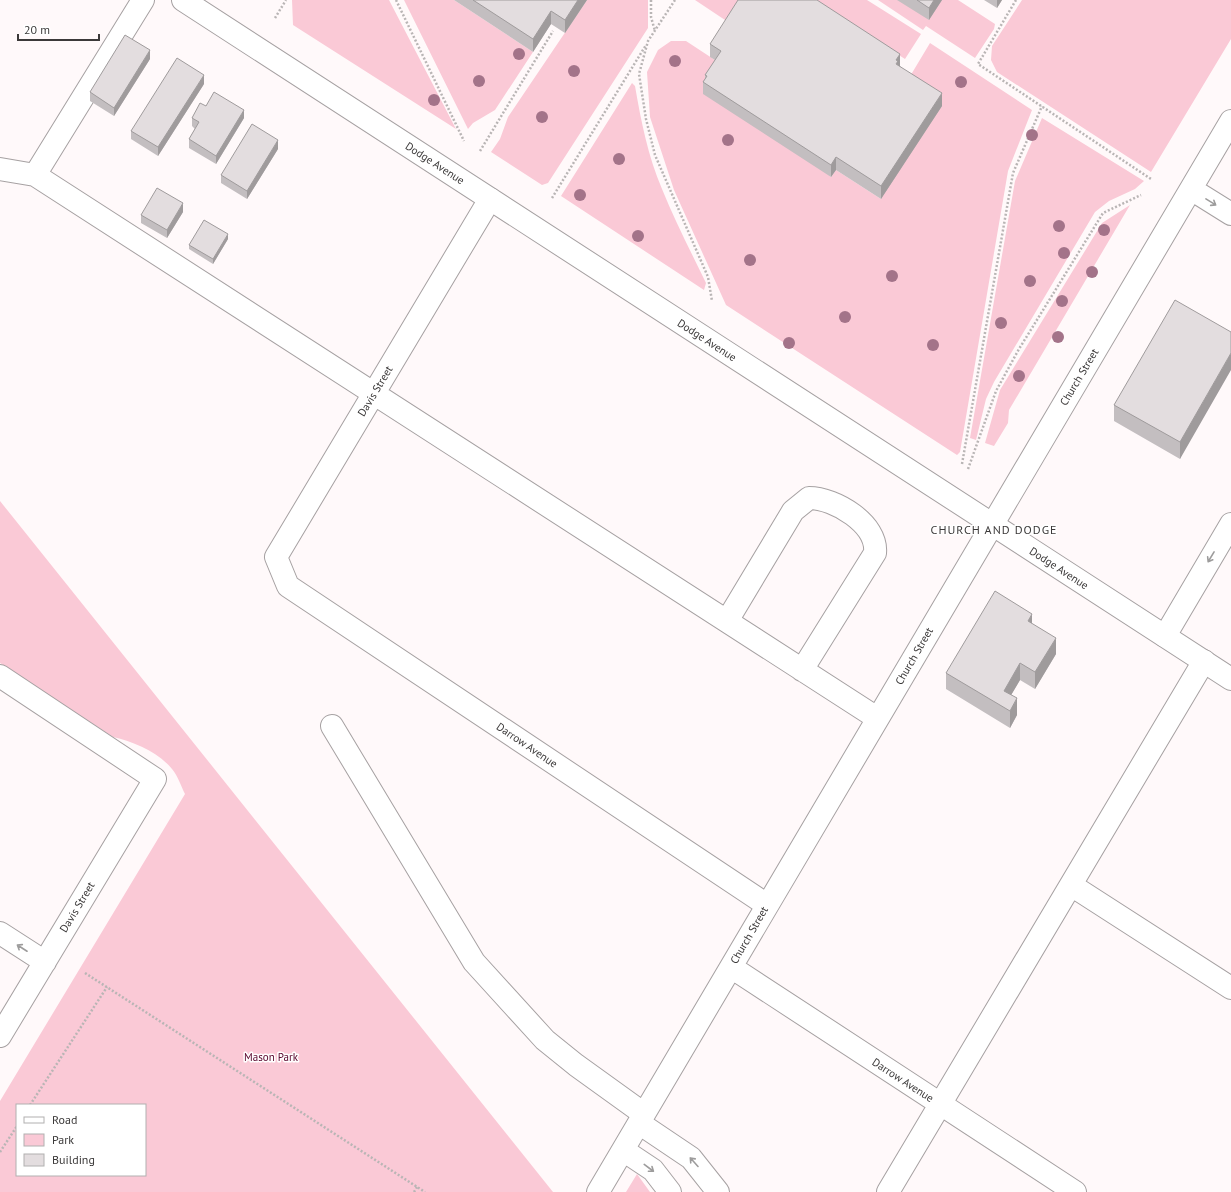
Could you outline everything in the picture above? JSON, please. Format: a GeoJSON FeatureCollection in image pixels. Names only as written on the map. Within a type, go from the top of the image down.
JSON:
{"type":"FeatureCollection","features":[{"type":"Feature","properties":{"kind":"street"},"geometry":{"type":"LineString","coordinates":[[35,175],[143,0]]}},
{"type":"Feature","properties":{"kind":"street","name":"Dodge Avenue"},"geometry":{"type":"LineString","coordinates":[[183,0],[1231,679]]}},
{"type":"Feature","properties":{"kind":"street","name":"Church Street"},"geometry":{"type":"LineString","coordinates":[[598,1192],[1231,121]]}},
{"type":"Feature","properties":{"kind":"street"},"geometry":{"type":"LineString","coordinates":[[0,169],[35,175],[373,395],[877,718]]}},
{"type":"Feature","properties":{"kind":"street"},"geometry":{"type":"LineString","coordinates":[[1190,189],[1231,214]]}},
{"type":"Feature","properties":{"kind":"street","name":"Davis Street"},"geometry":{"type":"LineString","coordinates":[[288,586],[276,557],[490,199]]}},
{"type":"Feature","properties":{"kind":"street"},"geometry":{"type":"LineString","coordinates":[[727,621],[793,511],[809,498],[820,498],[854,515],[872,535],[876,544],[875,553],[802,670]]}},
{"type":"Feature","properties":{"kind":"street"},"geometry":{"type":"LineString","coordinates":[[1165,636],[1231,524]]}},
{"type":"Feature","properties":{"kind":"street","name":"Darrow Avenue"},"geometry":{"type":"LineString","coordinates":[[288,586],[767,905]]}},
{"type":"Feature","properties":{"kind":"street"},"geometry":{"type":"LineString","coordinates":[[888,1192],[1204,661]]}},
{"type":"Feature","properties":{"kind":"street","name":"Davis Street"},"geometry":{"type":"LineString","coordinates":[[0,676],[155,778],[0,1036]]}},
{"type":"Feature","properties":{"kind":"street"},"geometry":{"type":"LineString","coordinates":[[332,726],[474,962],[545,1040],[691,1158],[718,1192]]}},
{"type":"Feature","properties":{"kind":"street"},"geometry":{"type":"LineString","coordinates":[[1071,885],[1231,988]]}},
{"type":"Feature","properties":{"kind":"street"},"geometry":{"type":"LineString","coordinates":[[0,933],[45,962]]}},
{"type":"Feature","properties":{"kind":"street","name":"Darrow Avenue"},"geometry":{"type":"LineString","coordinates":[[731,967],[1075,1192]]}},
{"type":"Feature","properties":{"kind":"street"},"geometry":{"type":"LineString","coordinates":[[623,1150],[653,1170],[670,1192]]}},
{"type":"Feature","properties":{"kind":"path"},"geometry":{"type":"LineString","coordinates":[[275,18],[286,0]]}},
{"type":"Feature","properties":{"kind":"path"},"geometry":{"type":"LineString","coordinates":[[396,0],[464,141]]}},
{"type":"Feature","properties":{"kind":"path"},"geometry":{"type":"LineString","coordinates":[[651,0],[651,17],[655,32]]}},
{"type":"Feature","properties":{"kind":"path"},"geometry":{"type":"LineString","coordinates":[[552,198],[648,41],[675,0]]}},
{"type":"Feature","properties":{"kind":"path"},"geometry":{"type":"LineString","coordinates":[[1016,0],[978,64],[1151,179]]}},
{"type":"Feature","properties":{"kind":"path"},"geometry":{"type":"LineString","coordinates":[[480,151],[553,32]]}},
{"type":"Feature","properties":{"kind":"path"},"geometry":{"type":"LineString","coordinates":[[648,41],[639,74],[646,119],[656,156],[708,276],[712,302]]}},
{"type":"Feature","properties":{"kind":"path"},"geometry":{"type":"LineString","coordinates":[[962,464],[1013,173],[1042,106]]}},
{"type":"Feature","properties":{"kind":"path"},"geometry":{"type":"LineString","coordinates":[[968,469],[996,391],[1019,349],[1103,213],[1141,195]]}},
{"type":"Feature","properties":{"kind":"path"},"geometry":{"type":"LineString","coordinates":[[85,972],[425,1192]]}},
{"type":"Feature","properties":{"kind":"path"},"geometry":{"type":"LineString","coordinates":[[31,1104],[107,987]]}},
{"type":"Feature","properties":{"kind":"path"},"geometry":{"type":"LineString","coordinates":[[0,1152],[16,1128]]}},
{"type":"Feature","properties":{"kind":"path"},"geometry":{"type":"LineString","coordinates":[[414,1192],[417,1187]]}},
{"type":"Feature","properties":{"kind":"green space"},"geometry":{"type":"Polygon","coordinates":[[[292,0],[389,0],[456,129],[293,25],[292,0]]]}},
{"type":"Feature","properties":{"kind":"green space"},"geometry":{"type":"Polygon","coordinates":[[[404,0],[454,0],[533,52],[495,110],[473,123],[468,129],[404,0]]]}},
{"type":"Feature","properties":{"kind":"green space"},"geometry":{"type":"Polygon","coordinates":[[[587,0],[648,0],[648,28],[548,183],[542,185],[491,152],[500,139],[508,117],[587,0]]]}},
{"type":"Feature","properties":{"kind":"green space"},"geometry":{"type":"Polygon","coordinates":[[[695,0],[746,0],[731,24],[695,0]]]}},
{"type":"Feature","properties":{"kind":"green space"},"geometry":{"type":"Polygon","coordinates":[[[797,0],[867,0],[921,34],[905,59],[858,29],[797,0]]]}},
{"type":"Feature","properties":{"kind":"green space"},"geometry":{"type":"Polygon","coordinates":[[[878,0],[958,0],[995,24],[994,29],[975,58],[926,26],[923,30],[878,0]]]}},
{"type":"Feature","properties":{"kind":"green space"},"geometry":{"type":"Polygon","coordinates":[[[1022,0],[1231,0],[1231,39],[1151,172],[997,72],[991,60],[992,46],[1022,0]]]}},
{"type":"Feature","properties":{"kind":"green space"},"geometry":{"type":"Polygon","coordinates":[[[671,41],[686,41],[721,64],[831,177],[836,170],[881,199],[906,83],[930,43],[1032,110],[1008,171],[960,452],[957,455],[726,305],[674,190],[650,117],[647,72],[658,50],[671,41]]]}},
{"type":"Feature","properties":{"kind":"green space"},"geometry":{"type":"Polygon","coordinates":[[[632,83],[635,86],[646,138],[657,177],[672,213],[706,283],[704,290],[561,196],[632,83]]]}},
{"type":"Feature","properties":{"kind":"green space"},"geometry":{"type":"Polygon","coordinates":[[[1042,118],[1144,181],[1135,189],[1109,201],[1095,212],[994,382],[986,399],[976,440],[970,438],[1015,181],[1042,118]]]}},
{"type":"Feature","properties":{"kind":"green space"},"geometry":{"type":"Polygon","coordinates":[[[1130,205],[1009,410],[1008,423],[994,446],[985,443],[1000,390],[1102,223],[1130,205]]]}},
{"type":"Feature","properties":{"kind":"green space","name":"Mason Park"},"geometry":{"type":"Polygon","coordinates":[[[0,501],[553,1192],[0,1192],[0,1101],[185,794],[174,772],[159,757],[145,748],[113,737],[0,663],[0,501]]]}},
{"type":"Feature","properties":{"kind":"green space"},"geometry":{"type":"Polygon","coordinates":[[[637,1174],[650,1192],[626,1192],[637,1174]]]}},
{"type":"Feature","properties":{"kind":"building"},"geometry":{"type":"Polygon","coordinates":[[[473,0],[578,0],[565,20],[551,11],[533,39],[473,0]]]}},
{"type":"Feature","properties":{"kind":"building"},"geometry":{"type":"Polygon","coordinates":[[[738,0],[817,0],[900,54],[896,60],[898,61],[896,64],[942,93],[881,186],[836,157],[831,165],[703,82],[707,76],[705,75],[721,51],[710,44],[738,0]]]}},
{"type":"Feature","properties":{"kind":"building"},"geometry":{"type":"Polygon","coordinates":[[[917,0],[934,0],[929,8],[917,0]]]}},
{"type":"Feature","properties":{"kind":"building"},"geometry":{"type":"Polygon","coordinates":[[[125,35],[150,50],[114,108],[90,92],[125,35]]]}},
{"type":"Feature","properties":{"kind":"building"},"geometry":{"type":"Polygon","coordinates":[[[177,58],[204,75],[158,147],[131,131],[177,58]]]}},
{"type":"Feature","properties":{"kind":"building"},"geometry":{"type":"Polygon","coordinates":[[[214,92],[244,110],[216,156],[189,139],[199,122],[192,118],[200,103],[206,106],[214,92]]]}},
{"type":"Feature","properties":{"kind":"building"},"geometry":{"type":"Polygon","coordinates":[[[252,124],[278,140],[247,191],[221,175],[252,124]]]}},
{"type":"Feature","properties":{"kind":"building"},"geometry":{"type":"Polygon","coordinates":[[[157,188],[183,203],[167,230],[141,215],[157,188]]]}},
{"type":"Feature","properties":{"kind":"building"},"geometry":{"type":"Polygon","coordinates":[[[204,220],[228,234],[213,259],[189,245],[204,220]]]}},
{"type":"Feature","properties":{"kind":"building"},"geometry":{"type":"Polygon","coordinates":[[[1175,300],[1231,332],[1231,353],[1180,442],[1114,405],[1175,300]]]}},
{"type":"Feature","properties":{"kind":"building"},"geometry":{"type":"Polygon","coordinates":[[[995,591],[1032,614],[1028,621],[1056,638],[1035,672],[1020,663],[1004,691],[1017,698],[1010,711],[946,673],[995,591]]]}},
{"type":"Feature","properties":{"kind":"district","name":"CHURCH AND DODGE"},"geometry":{"type":"Point","coordinates":[994,530]}}]}
